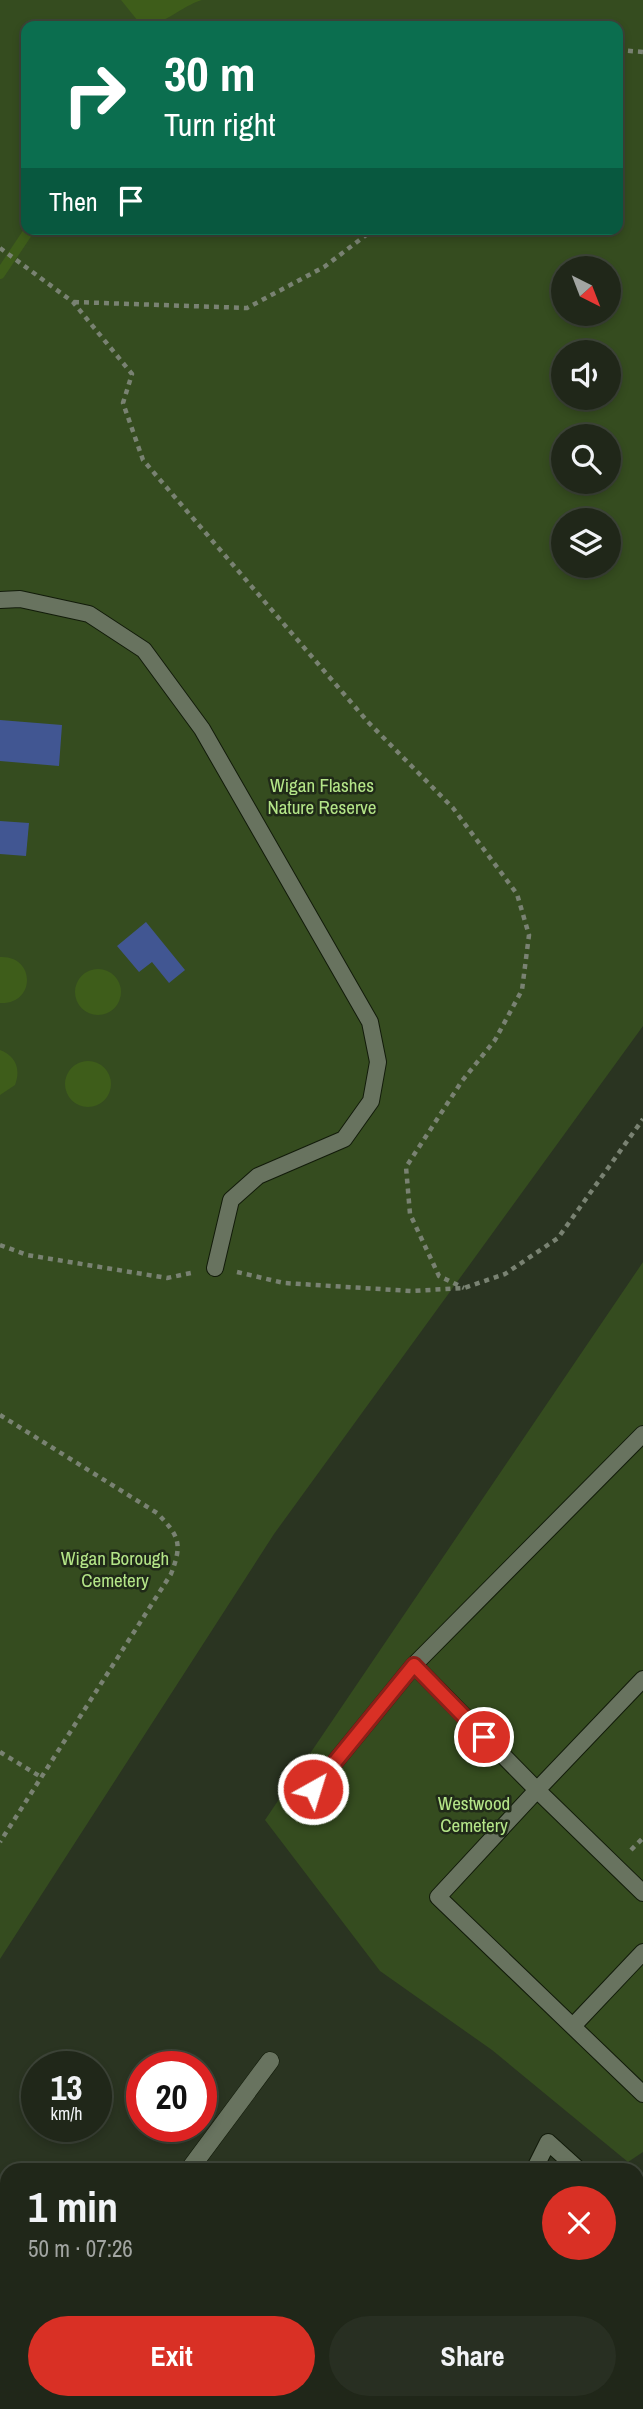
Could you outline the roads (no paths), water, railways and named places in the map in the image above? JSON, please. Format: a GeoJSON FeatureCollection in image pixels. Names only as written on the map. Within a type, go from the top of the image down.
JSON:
{"type":"FeatureCollection","features":[{"type":"Feature","properties":{"kind":"street"},"geometry":{"type":"LineString","coordinates":[[194,2163],[270,2061]]}},
{"type":"Feature","properties":{"kind":"lane"},"geometry":{"type":"LineString","coordinates":[[0,600],[20,599],[89,614],[144,650],[202,729],[370,1022],[378,1062],[371,1101],[344,1139],[258,1176],[231,1200],[215,1268]]}},
{"type":"Feature","properties":{"kind":"lane"},"geometry":{"type":"LineString","coordinates":[[313,1789],[414,1665],[643,1434]]}},
{"type":"Feature","properties":{"kind":"lane"},"geometry":{"type":"LineString","coordinates":[[414,1665],[643,1893]]}},
{"type":"Feature","properties":{"kind":"lane"},"geometry":{"type":"LineString","coordinates":[[643,1679],[438,1897],[643,2094]]}},
{"type":"Feature","properties":{"kind":"lane"},"geometry":{"type":"LineString","coordinates":[[573,2026],[643,1952]]}},
{"type":"Feature","properties":{"kind":"lane"},"geometry":{"type":"LineString","coordinates":[[538,2163],[548,2142],[571,2163]]}},
{"type":"Feature","properties":{"kind":"waterway"},"geometry":{"type":"LineString","coordinates":[[0,274],[26,235]]}},
{"type":"Feature","properties":{"kind":"park label","name":"Wigan Flashes Nature Reserve"},"geometry":{"type":"Point","coordinates":[322,796]}},
{"type":"Feature","properties":{"kind":"park label","name":"Wigan Borough Cemetery"},"geometry":{"type":"Point","coordinates":[115,1569]}},
{"type":"Feature","properties":{"kind":"park label","name":"Westwood Cemetery"},"geometry":{"type":"Point","coordinates":[474,1814]}}]}
